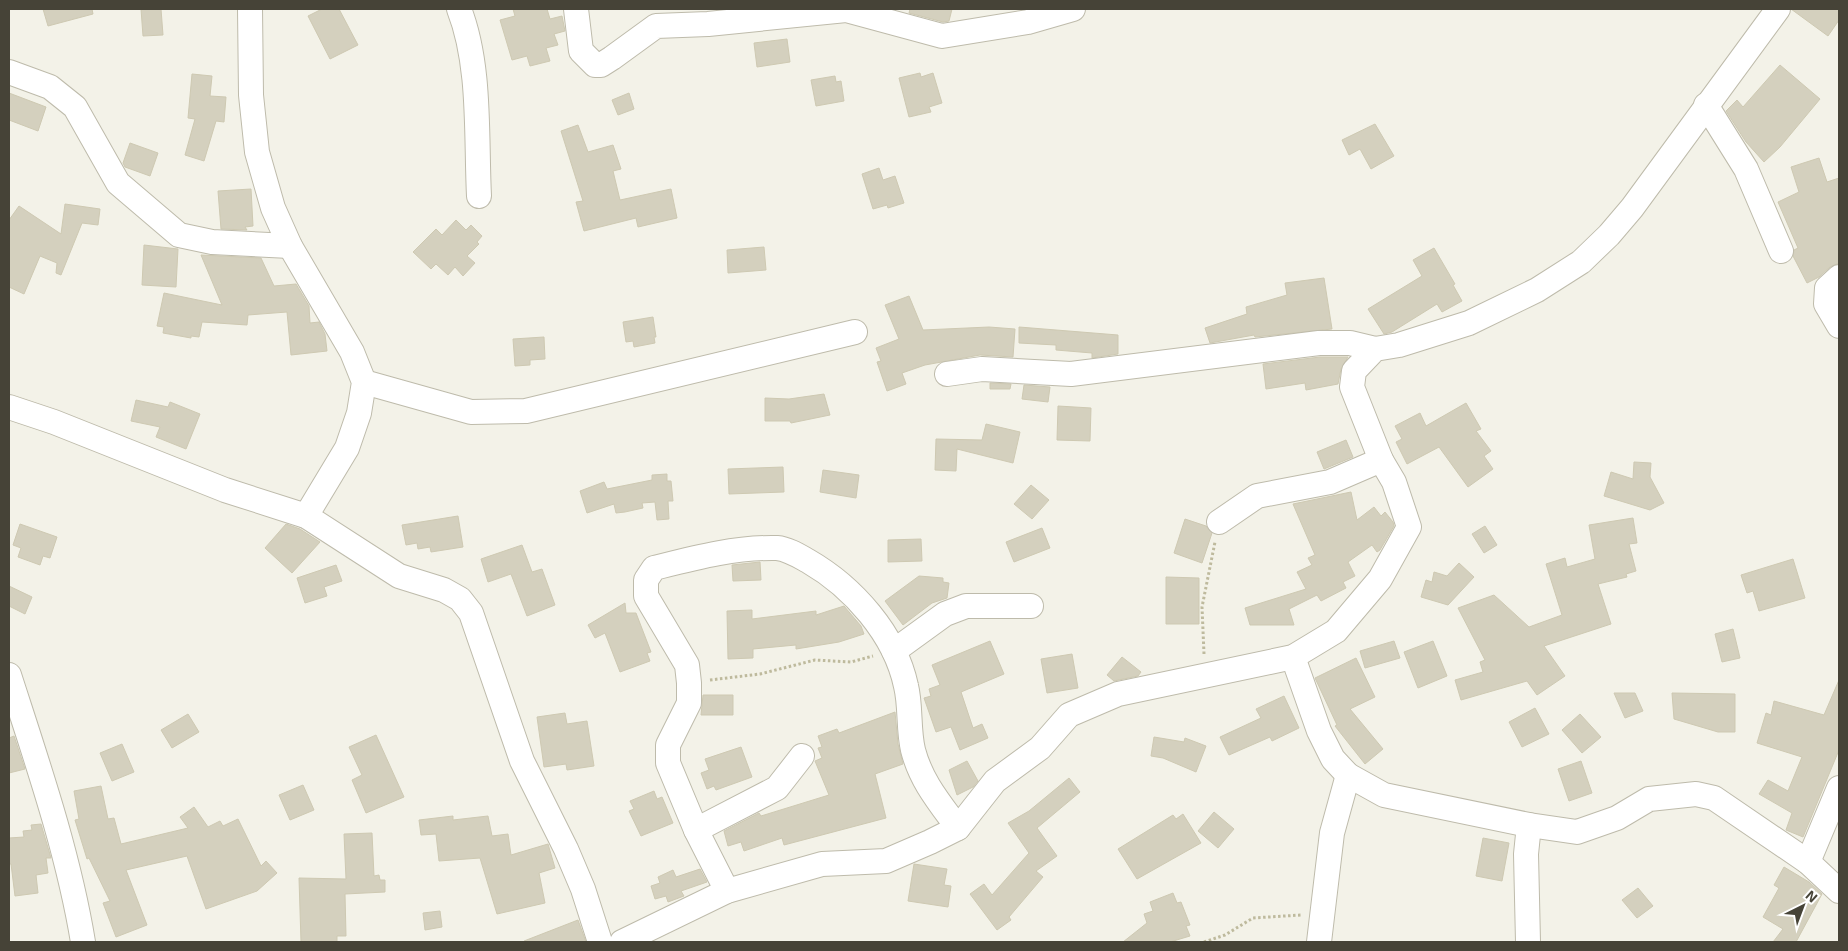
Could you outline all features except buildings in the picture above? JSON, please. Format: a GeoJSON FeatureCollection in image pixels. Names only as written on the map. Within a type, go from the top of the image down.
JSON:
{"type":"FeatureCollection","features":[{"type":"Feature","properties":{"kind":"street"},"geometry":{"type":"LineString","coordinates":[[250,9],[251,95],[257,152],[273,208],[290,246],[352,352],[364,382],[359,412],[347,448],[306,516]]}},
{"type":"Feature","properties":{"kind":"street"},"geometry":{"type":"LineString","coordinates":[[459,9],[467,30],[473,73],[480,196]]}},
{"type":"Feature","properties":{"kind":"street"},"geometry":{"type":"LineString","coordinates":[[576,9],[581,51],[595,65],[601,65],[612,58],[656,26],[708,24],[847,10],[942,36],[1028,22],[1073,9]]}},
{"type":"Feature","properties":{"kind":"street"},"geometry":{"type":"LineString","coordinates":[[947,374],[982,369],[1071,374],[1319,343],[1350,342],[1375,349],[1399,345],[1469,323],[1537,290],[1581,262],[1609,235],[1632,208],[1778,9]]}},
{"type":"Feature","properties":{"kind":"street"},"geometry":{"type":"LineString","coordinates":[[9,72],[50,87],[75,107],[118,183],[179,235],[212,242],[290,246]]}},
{"type":"Feature","properties":{"kind":"street"},"geometry":{"type":"LineString","coordinates":[[1706,105],[1746,169],[1781,251]]}},
{"type":"Feature","properties":{"kind":"street"},"geometry":{"type":"LineString","coordinates":[[1839,277],[1827,288],[1826,304],[1839,326]]}},
{"type":"Feature","properties":{"kind":"street"},"geometry":{"type":"LineString","coordinates":[[364,382],[471,412],[526,411],[855,332]]}},
{"type":"Feature","properties":{"kind":"street"},"geometry":{"type":"LineString","coordinates":[[622,942],[727,891],[822,864],[886,861],[930,842],[958,828],[995,781],[1040,748],[1069,715],[1118,694],[1293,657],[1336,631],[1380,579],[1409,527],[1394,482],[1381,460],[1352,387],[1354,371],[1375,349]]}},
{"type":"Feature","properties":{"kind":"street"},"geometry":{"type":"LineString","coordinates":[[9,407],[54,422],[225,490],[306,516],[399,576],[444,590],[460,599],[471,613],[522,761],[572,865],[600,942]]}},
{"type":"Feature","properties":{"kind":"street"},"geometry":{"type":"LineString","coordinates":[[1219,522],[1257,496],[1330,482],[1381,460]]}},
{"type":"Feature","properties":{"kind":"street"},"geometry":{"type":"LineString","coordinates":[[727,891],[696,830],[668,763],[668,745],[689,703],[689,683],[687,665],[646,596],[646,580],[654,568],[713,553],[779,548],[797,554],[831,574],[862,605],[894,651],[906,685],[913,748],[922,778],[958,828]]}},
{"type":"Feature","properties":{"kind":"street"},"geometry":{"type":"LineString","coordinates":[[894,651],[945,614],[966,606],[1031,606]]}},
{"type":"Feature","properties":{"kind":"street"},"geometry":{"type":"LineString","coordinates":[[1293,657],[1319,731],[1333,759],[1348,775],[1384,795],[1529,825],[1577,832],[1617,818],[1649,799],[1696,794],[1714,798],[1808,862],[1839,891]]}},
{"type":"Feature","properties":{"kind":"street"},"geometry":{"type":"LineString","coordinates":[[9,675],[44,783],[78,908],[83,942]]}},
{"type":"Feature","properties":{"kind":"street"},"geometry":{"type":"LineString","coordinates":[[696,830],[777,788],[802,756]]}},
{"type":"Feature","properties":{"kind":"street"},"geometry":{"type":"LineString","coordinates":[[1319,942],[1332,834],[1348,775]]}},
{"type":"Feature","properties":{"kind":"street"},"geometry":{"type":"LineString","coordinates":[[1808,862],[1839,788]]}},
{"type":"Feature","properties":{"kind":"street"},"geometry":{"type":"LineString","coordinates":[[1528,942],[1526,854],[1529,825]]}},
{"type":"Feature","properties":{"kind":"path"},"geometry":{"type":"LineString","coordinates":[[1204,676],[1202,607],[1219,522]]}},
{"type":"Feature","properties":{"kind":"path"},"geometry":{"type":"LineString","coordinates":[[689,683],[760,674],[815,660],[851,662],[894,651]]}},
{"type":"Feature","properties":{"kind":"path"},"geometry":{"type":"LineString","coordinates":[[1204,942],[1225,935],[1253,918],[1321,914]]}}]}
